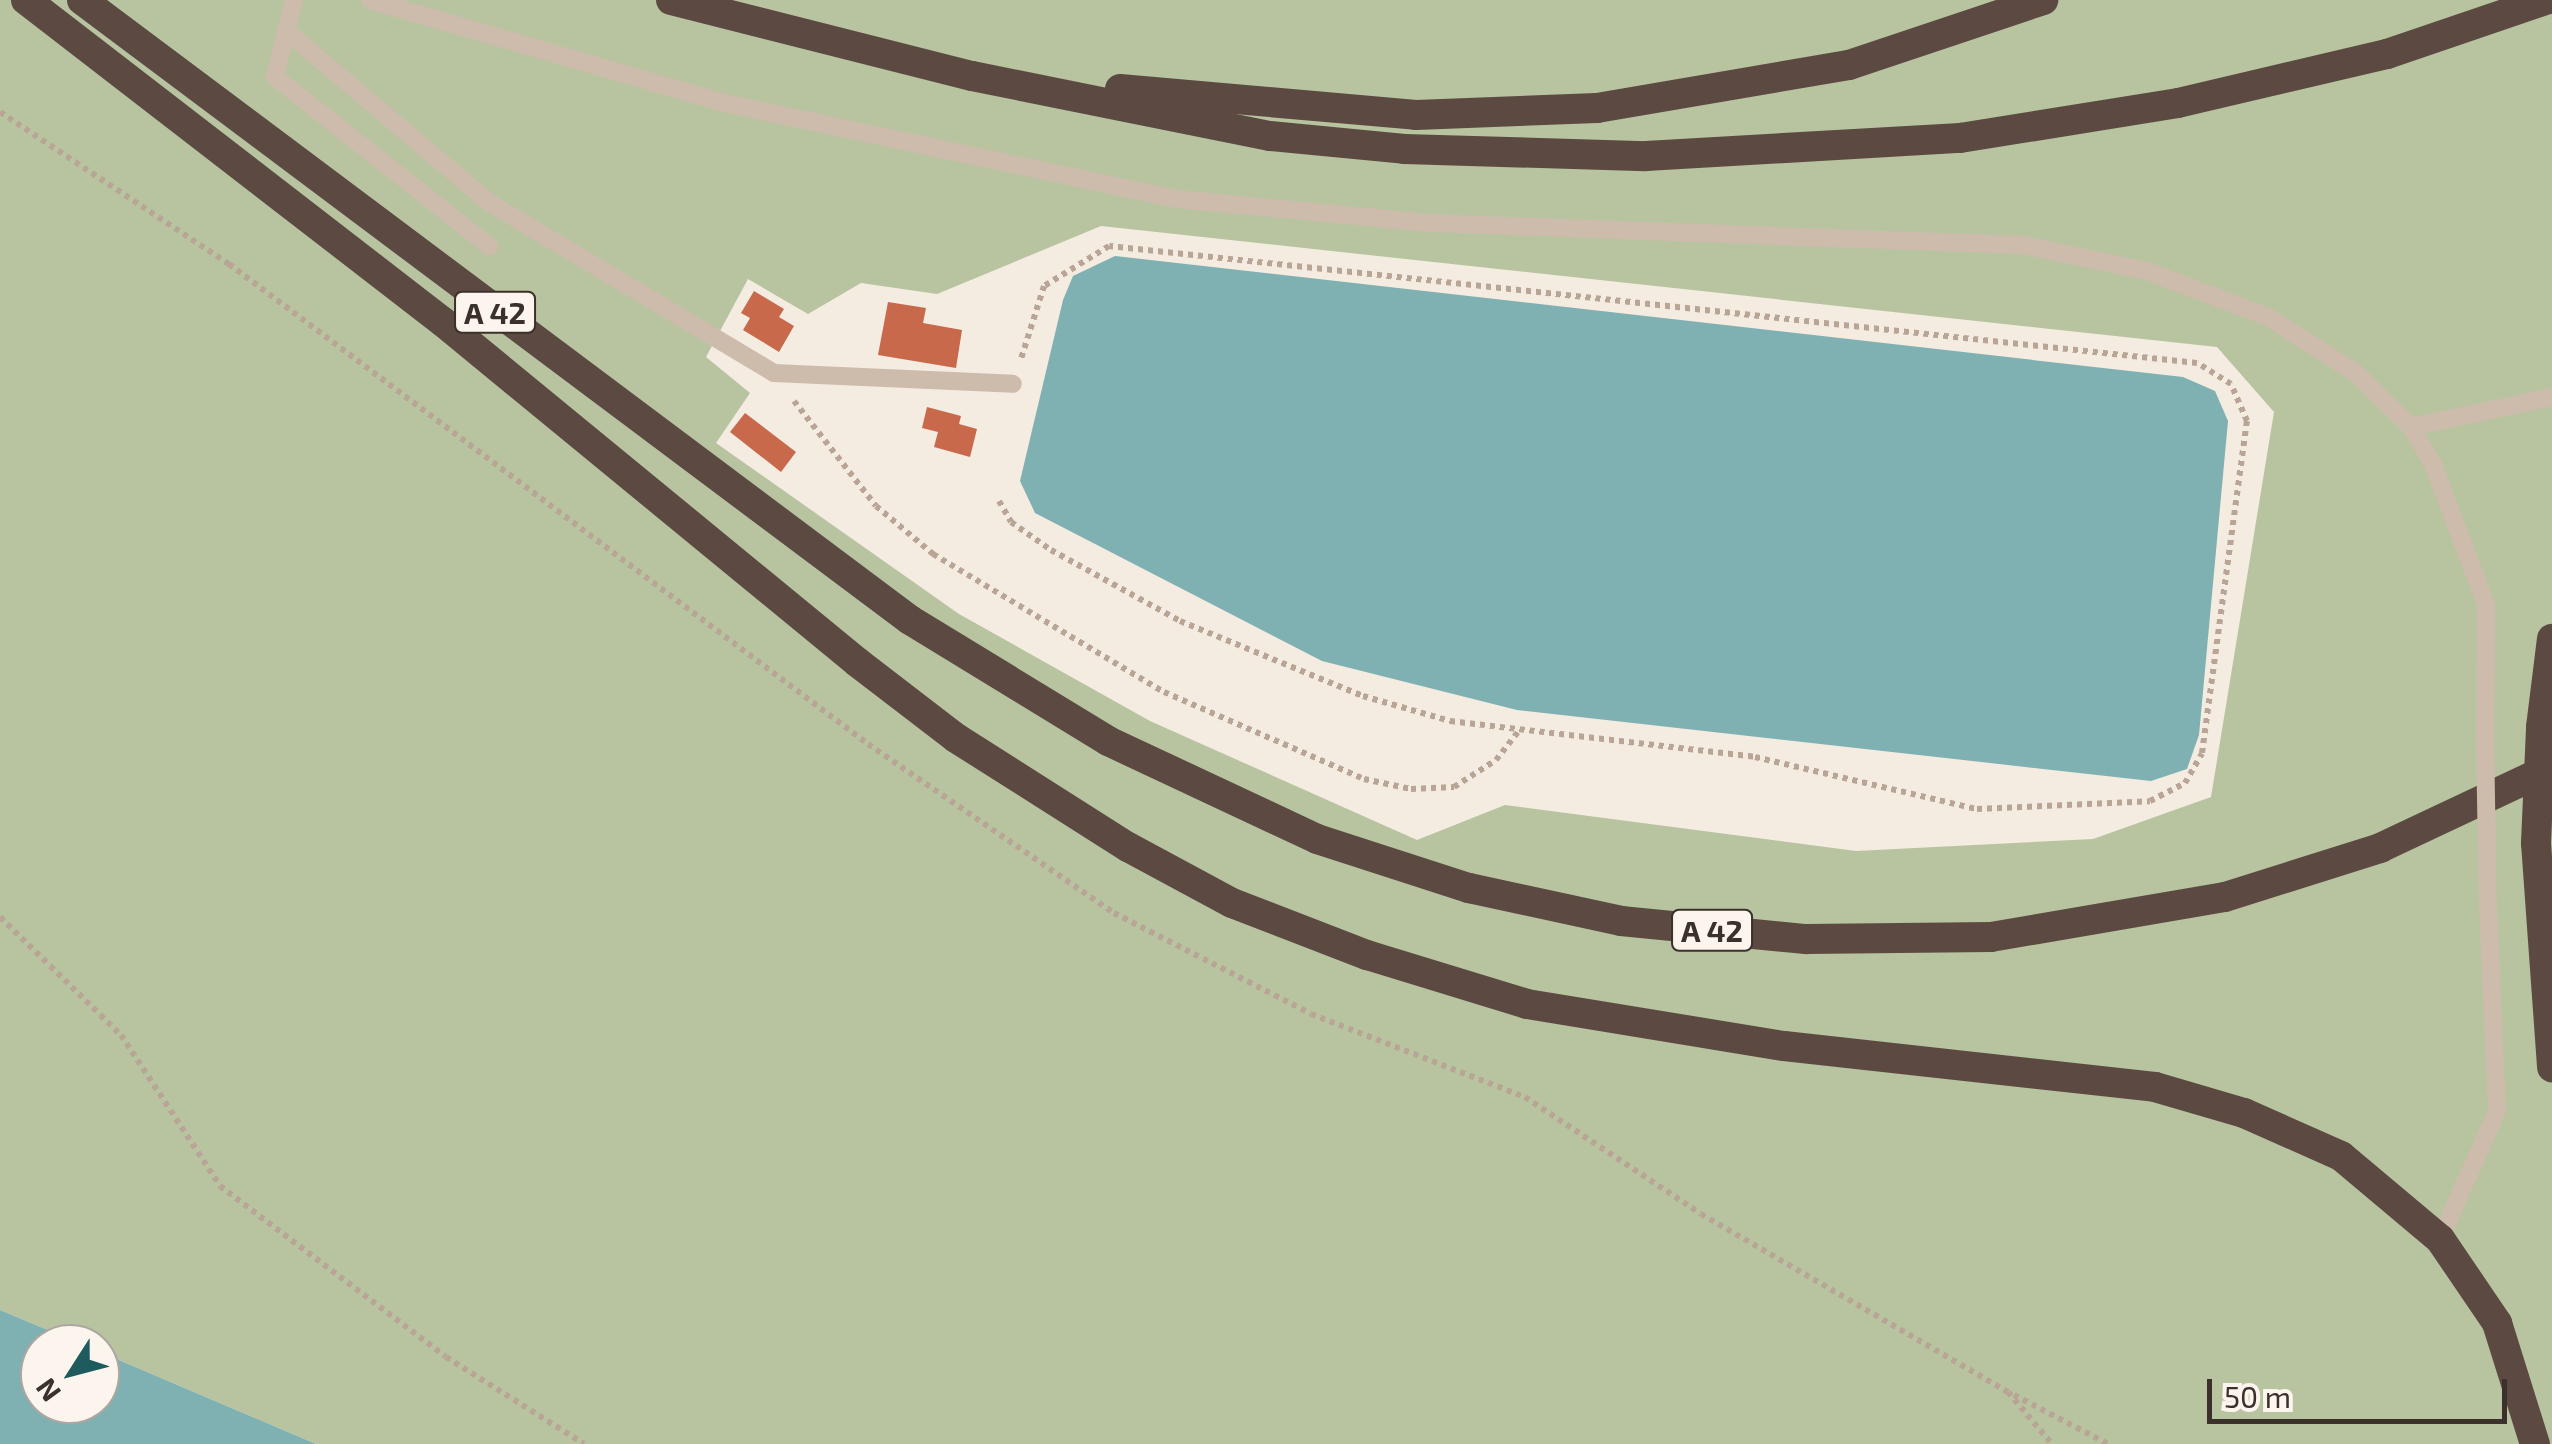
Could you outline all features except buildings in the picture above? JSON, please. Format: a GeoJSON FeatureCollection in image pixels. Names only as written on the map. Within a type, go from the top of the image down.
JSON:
{"type":"FeatureCollection","features":[{"type":"Feature","properties":{"kind":"highway"},"geometry":{"type":"LineString","coordinates":[[26,0],[442,322],[713,550],[956,738],[1128,847],[1232,903],[1368,955],[1527,1004],[1784,1046],[2155,1087],[2244,1113],[2341,1156],[2440,1239],[2497,1323],[2535,1444]]}},
{"type":"Feature","properties":{"kind":"highway","name":"A 42"},"geometry":{"type":"LineString","coordinates":[[82,0],[910,620],[1108,740],[1317,839],[1470,888],[1622,921],[1806,939],[1991,937],[2225,897],[2380,848],[2552,766]]}},
{"type":"Feature","properties":{"kind":"highway"},"geometry":{"type":"LineString","coordinates":[[671,0],[972,76],[1290,138],[1542,154],[1763,152],[1960,138],[2178,103],[2387,54],[2546,0]]}},
{"type":"Feature","properties":{"kind":"highway"},"geometry":{"type":"LineString","coordinates":[[972,76],[1416,115],[1597,108],[1850,64],[2043,0]]}},
{"type":"Feature","properties":{"kind":"highway"},"geometry":{"type":"LineString","coordinates":[[2552,639],[2541,727],[2536,842],[2552,1068]]}},
{"type":"Feature","properties":{"kind":"lane"},"geometry":{"type":"LineString","coordinates":[[294,0],[274,77],[489,246]]}},
{"type":"Feature","properties":{"kind":"lane"},"geometry":{"type":"LineString","coordinates":[[370,0],[720,102],[1176,200],[1429,223],[2023,245],[2147,271],[2268,318],[2356,373],[2411,426],[2433,464],[2486,604],[2488,907],[2497,1111],[2440,1239]]}},
{"type":"Feature","properties":{"kind":"lane"},"geometry":{"type":"LineString","coordinates":[[285,30],[490,203],[774,372],[1013,384]]}},
{"type":"Feature","properties":{"kind":"lane"},"geometry":{"type":"LineString","coordinates":[[2411,426],[2552,398]]}},
{"type":"Feature","properties":{"kind":"path"},"geometry":{"type":"LineString","coordinates":[[999,501],[1011,522],[1050,550],[1180,621],[1363,696],[1450,721],[1755,758],[1977,809],[2150,802],[2185,783],[2202,753],[2248,421],[2231,384],[2197,363],[1108,246],[1044,286],[1013,384]]}},
{"type":"Feature","properties":{"kind":"path"},"geometry":{"type":"LineString","coordinates":[[774,372],[876,506],[919,542],[1164,692],[1364,779],[1410,789],[1454,787],[1496,760],[1520,730]]}},
{"type":"Feature","properties":{"kind":"path"},"geometry":{"type":"LineString","coordinates":[[0,917],[121,1035],[220,1186],[446,1357],[584,1444]]}},
{"type":"Feature","properties":{"kind":"path"},"geometry":{"type":"LineString","coordinates":[[2008,1392],[2108,1444]]}},
{"type":"Feature","properties":{"kind":"green space"},"geometry":{"type":"Polygon","coordinates":[[[0,0],[2552,0],[2552,1444],[316,1444],[120,1361],[120,1324],[33,1324],[0,1310],[0,0]],[[1101,226],[937,294],[861,283],[808,314],[748,279],[706,357],[750,393],[716,443],[959,614],[1150,721],[1417,840],[1505,805],[1856,851],[2093,839],[2211,797],[2274,412],[2217,347],[1101,226]]]}},
{"type":"Feature","properties":{"kind":"water"},"geometry":{"type":"Polygon","coordinates":[[[1115,256],[2183,377],[2215,391],[2228,421],[2199,735],[2187,769],[2151,781],[1517,710],[1322,661],[1035,513],[1020,481],[1063,300],[1073,276],[1115,256]]]}},
{"type":"Feature","properties":{"kind":"water"},"geometry":{"type":"Polygon","coordinates":[[[0,1310],[33,1324],[20,1324],[20,1424],[120,1424],[120,1361],[316,1444],[0,1444],[0,1310]]]}}]}
